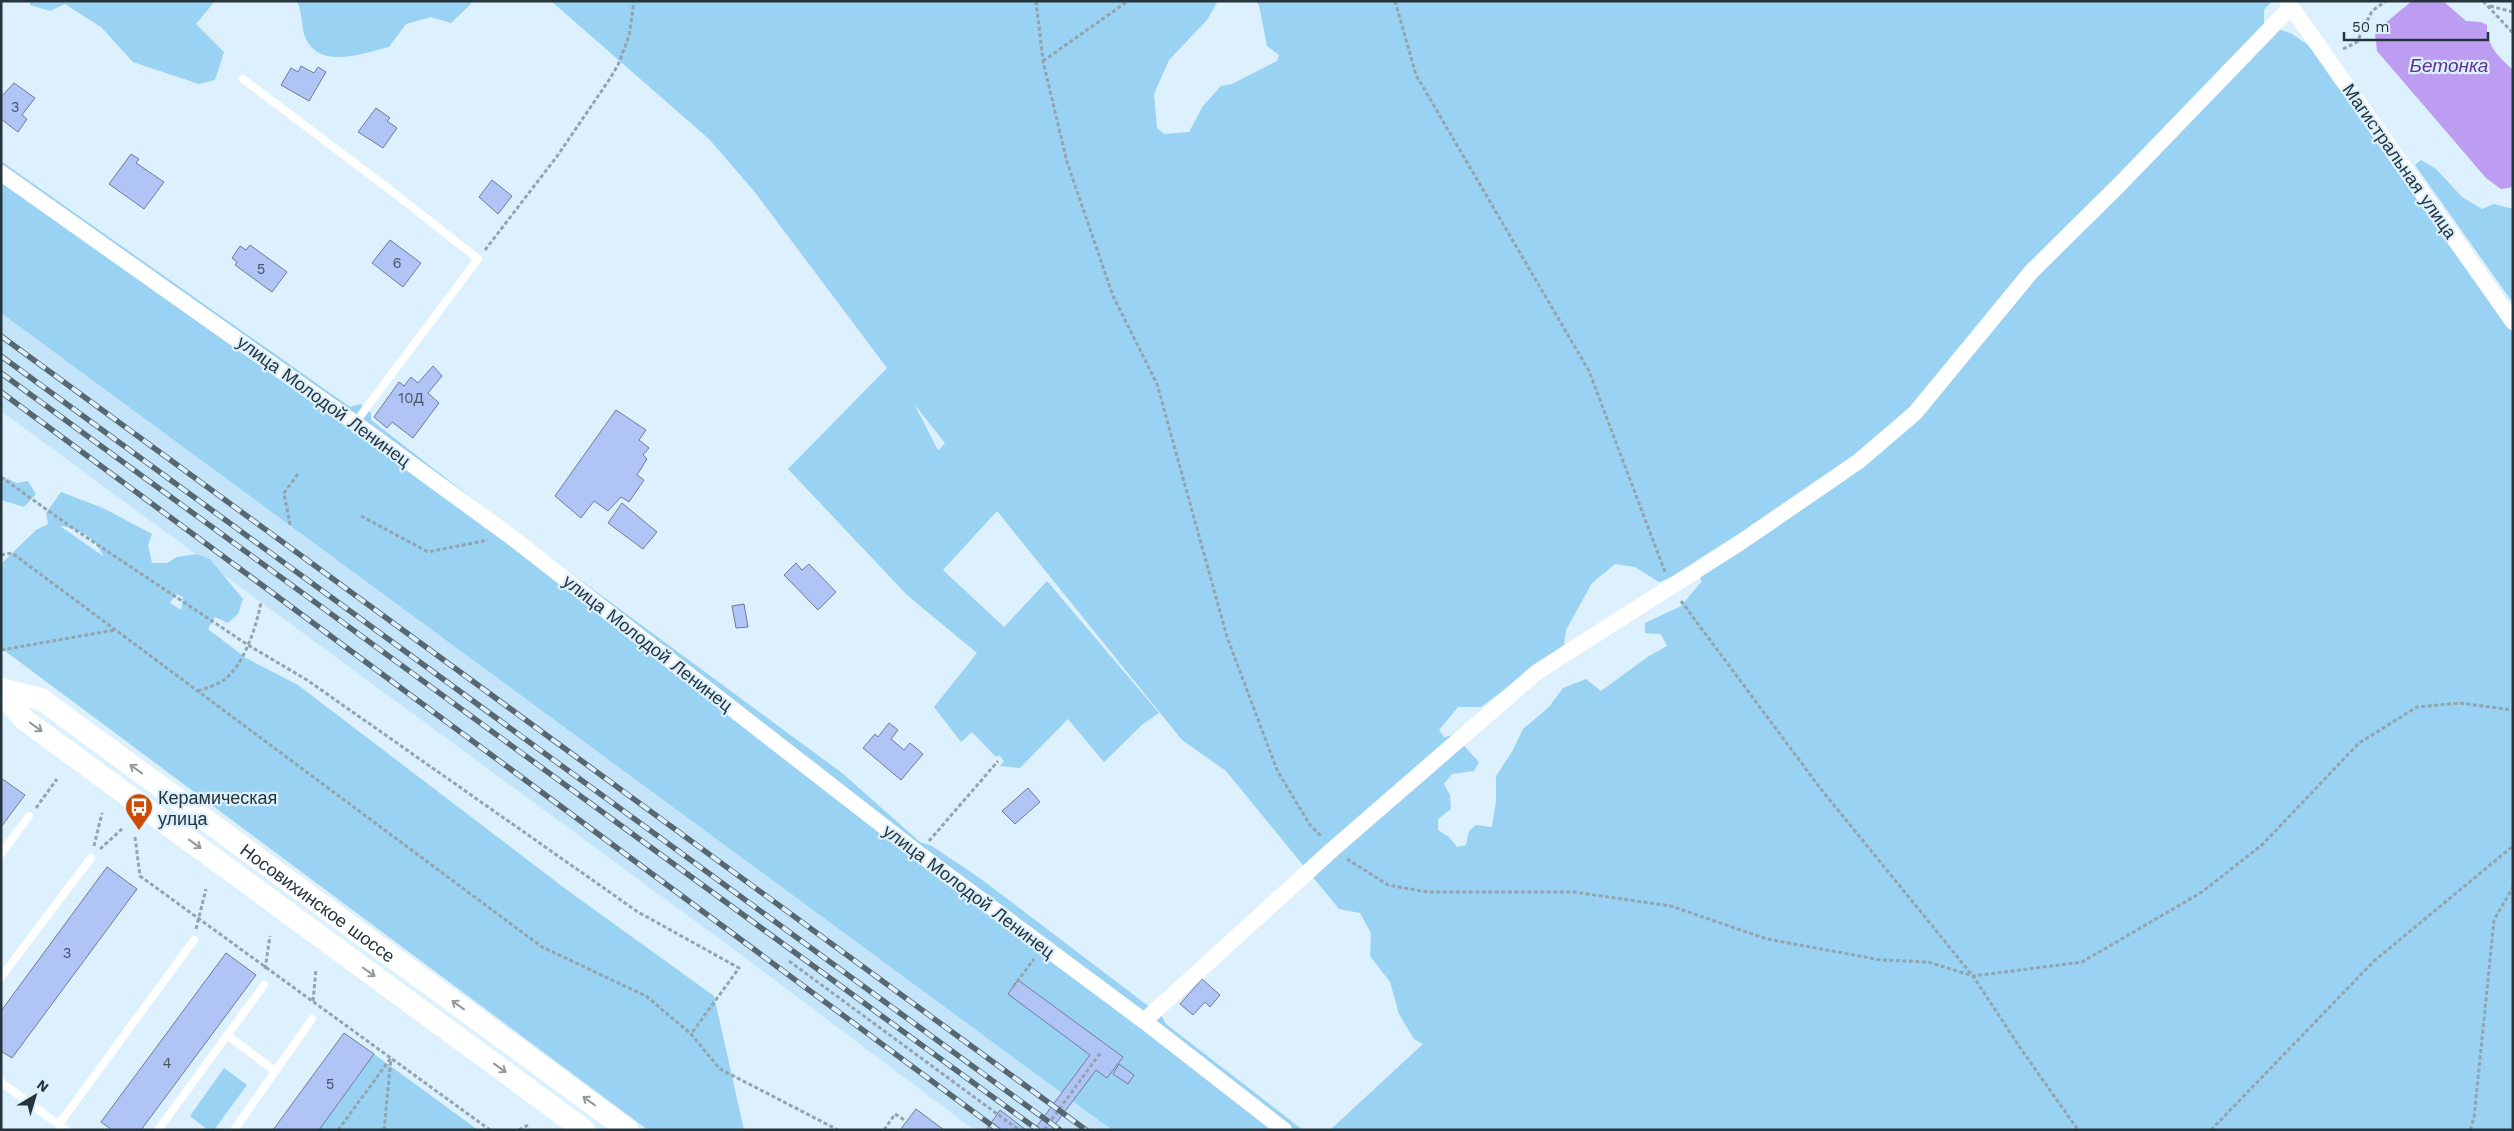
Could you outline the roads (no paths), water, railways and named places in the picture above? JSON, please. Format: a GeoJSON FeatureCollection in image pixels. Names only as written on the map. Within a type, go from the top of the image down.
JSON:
{"type":"FeatureCollection","features":[{"type":"Feature","properties":{"kind":"main road","name":"Носовихинское шоссе"},"geometry":{"type":"LineString","coordinates":[[1,689],[41,699],[628,1130]]}},
{"type":"Feature","properties":{"kind":"main road","name":"Носовихинское шоссе"},"geometry":{"type":"LineString","coordinates":[[1,693],[25,720],[584,1130]]}},
{"type":"Feature","properties":{"kind":"street","name":"Магистральная улица"},"geometry":{"type":"LineString","coordinates":[[2289,4],[2513,322]]}},
{"type":"Feature","properties":{"kind":"street"},"geometry":{"type":"LineString","coordinates":[[1144,1021],[1333,848],[1537,672],[1671,588],[1859,461],[1915,414],[2031,272],[2120,184],[2289,4]]}},
{"type":"Feature","properties":{"kind":"street","name":"улица Молодой Ленинец"},"geometry":{"type":"LineString","coordinates":[[1,173],[356,423],[510,536],[918,853],[1144,1021],[1284,1130]]}},
{"type":"Feature","properties":{"kind":"lane"},"geometry":{"type":"LineString","coordinates":[[243,79],[393,192],[478,259],[356,423]]}},
{"type":"Feature","properties":{"kind":"lane"},"geometry":{"type":"LineString","coordinates":[[1,854],[29,816]]}},
{"type":"Feature","properties":{"kind":"lane"},"geometry":{"type":"LineString","coordinates":[[1,977],[91,858]]}},
{"type":"Feature","properties":{"kind":"lane"},"geometry":{"type":"LineString","coordinates":[[58,1124],[194,940]]}},
{"type":"Feature","properties":{"kind":"lane"},"geometry":{"type":"LineString","coordinates":[[158,1130],[264,984]]}},
{"type":"Feature","properties":{"kind":"lane"},"geometry":{"type":"LineString","coordinates":[[234,1130],[312,1020]]}},
{"type":"Feature","properties":{"kind":"lane"},"geometry":{"type":"LineString","coordinates":[[227,1035],[275,1071]]}},
{"type":"Feature","properties":{"kind":"lane"},"geometry":{"type":"LineString","coordinates":[[1,1082],[66,1130]]}},
{"type":"Feature","properties":{"kind":"water","name":"Бетонка"},"geometry":{"type":"Polygon","coordinates":[[[2412,1],[2443,1],[2466,21],[2481,22],[2487,25],[2491,45],[2498,56],[2513,70],[2513,187],[2501,189],[2486,178],[2377,51],[2375,34],[2378,29],[2412,1]]]}},
{"type":"Feature","properties":{"kind":"railway"},"geometry":{"type":"LineString","coordinates":[[1,336],[1086,1130]]}},
{"type":"Feature","properties":{"kind":"railway"},"geometry":{"type":"LineString","coordinates":[[1,356],[1060,1130]]}},
{"type":"Feature","properties":{"kind":"railway"},"geometry":{"type":"LineString","coordinates":[[1,373],[1038,1130]]}},
{"type":"Feature","properties":{"kind":"railway"},"geometry":{"type":"LineString","coordinates":[[1,392],[998,1130]]}},
{"type":"Feature","properties":{"kind":"place","name":"Керамическая улица"},"geometry":{"type":"Point","coordinates":[139,831]}}]}
